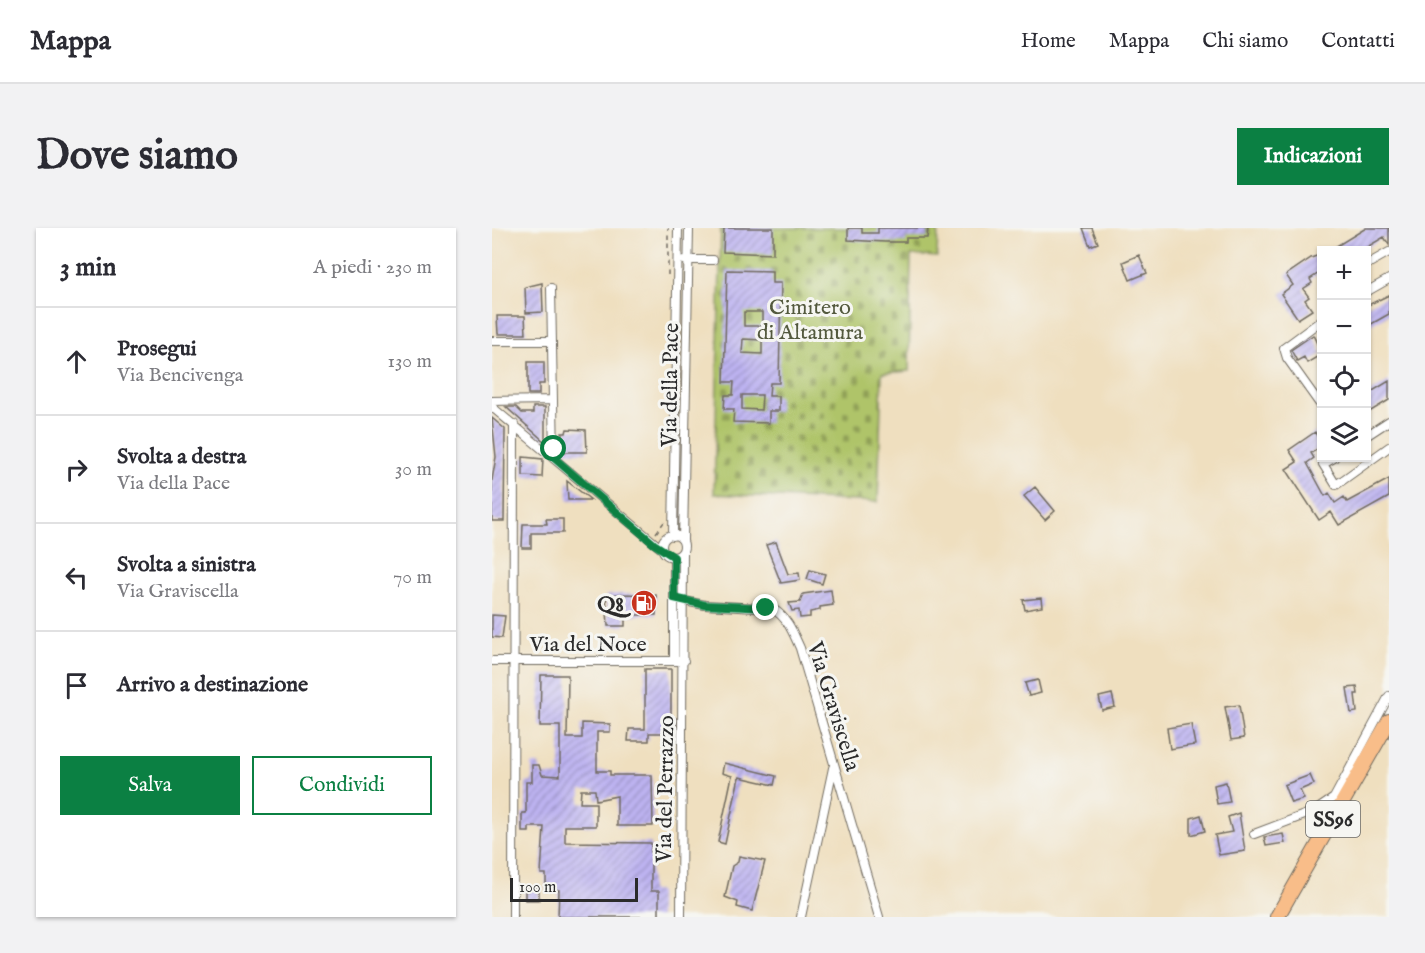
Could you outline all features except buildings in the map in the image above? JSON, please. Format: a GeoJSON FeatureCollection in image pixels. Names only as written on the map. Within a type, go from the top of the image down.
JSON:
{"type":"FeatureCollection","features":[{"type":"Feature","properties":{"kind":"main road","name":"SS96"},"geometry":{"type":"LineString","coordinates":[[1277,917],[1389,721]]}},
{"type":"Feature","properties":{"kind":"street","name":"Via della Pace"},"geometry":{"type":"LineString","coordinates":[[673,536],[678,228]]}},
{"type":"Feature","properties":{"kind":"street","name":"Via della Pace"},"geometry":{"type":"LineString","coordinates":[[683,541],[689,228]]}},
{"type":"Feature","properties":{"kind":"street"},"geometry":{"type":"LineString","coordinates":[[1371,262],[1389,252]]}},
{"type":"Feature","properties":{"kind":"street"},"geometry":{"type":"LineString","coordinates":[[678,260],[713,260]]}},
{"type":"Feature","properties":{"kind":"street"},"geometry":{"type":"LineString","coordinates":[[1371,289],[1389,279]]}},
{"type":"Feature","properties":{"kind":"street"},"geometry":{"type":"LineString","coordinates":[[550,288],[554,458]]}},
{"type":"Feature","properties":{"kind":"street"},"geometry":{"type":"LineString","coordinates":[[1317,324],[1284,348],[1287,358],[1317,400]]}},
{"type":"Feature","properties":{"kind":"street"},"geometry":{"type":"LineString","coordinates":[[492,341],[552,341]]}},
{"type":"Feature","properties":{"kind":"street"},"geometry":{"type":"LineString","coordinates":[[492,401],[553,400]]}},
{"type":"Feature","properties":{"kind":"street"},"geometry":{"type":"LineString","coordinates":[[492,407],[654,544],[663,546],[668,555],[674,557]]}},
{"type":"Feature","properties":{"kind":"street"},"geometry":{"type":"LineString","coordinates":[[1371,433],[1389,421]]}},
{"type":"Feature","properties":{"kind":"street"},"geometry":{"type":"LineString","coordinates":[[513,917],[514,424]]}},
{"type":"Feature","properties":{"kind":"street"},"geometry":{"type":"LineString","coordinates":[[1371,456],[1389,447]]}},
{"type":"Feature","properties":{"kind":"street"},"geometry":{"type":"LineString","coordinates":[[1327,462],[1323,464],[1336,484],[1362,462]]}},
{"type":"Feature","properties":{"kind":"street"},"geometry":{"type":"LineString","coordinates":[[663,546],[673,536],[683,541],[685,601],[679,661]]}},
{"type":"Feature","properties":{"kind":"street"},"geometry":{"type":"LineString","coordinates":[[674,557],[683,551]]}},
{"type":"Feature","properties":{"kind":"street"},"geometry":{"type":"LineString","coordinates":[[674,557],[674,598],[679,661]]}},
{"type":"Feature","properties":{"kind":"street","name":"Via Graviscella"},"geometry":{"type":"LineString","coordinates":[[674,598],[773,609],[782,614],[800,648],[879,917]]}},
{"type":"Feature","properties":{"kind":"street","name":"Via del Noce"},"geometry":{"type":"LineString","coordinates":[[492,661],[679,661]]}},
{"type":"Feature","properties":{"kind":"street","name":"Via del Perrazzo"},"geometry":{"type":"LineString","coordinates":[[679,661],[681,917]]}},
{"type":"Feature","properties":{"kind":"street"},"geometry":{"type":"LineString","coordinates":[[1254,834],[1315,811],[1334,798],[1389,696]]}},
{"type":"Feature","properties":{"kind":"street"},"geometry":{"type":"LineString","coordinates":[[801,917],[834,767]]}},
{"type":"Feature","properties":{"kind":"green space","name":"Cimitero di Altamura"},"geometry":{"type":"Polygon","coordinates":[[[721,228],[938,228],[937,257],[911,255],[909,371],[882,373],[878,502],[714,494],[721,228]]]}},
{"type":"Feature","properties":{"kind":"place","name":"Q8"},"geometry":{"type":"Point","coordinates":[644,603]}},
{"type":"Feature","properties":{"kind":"route"},"geometry":{"type":"LineString","coordinates":[[554,449],[554,458],[654,544],[674,557],[674,598],[705,605],[766,608]]}}]}
